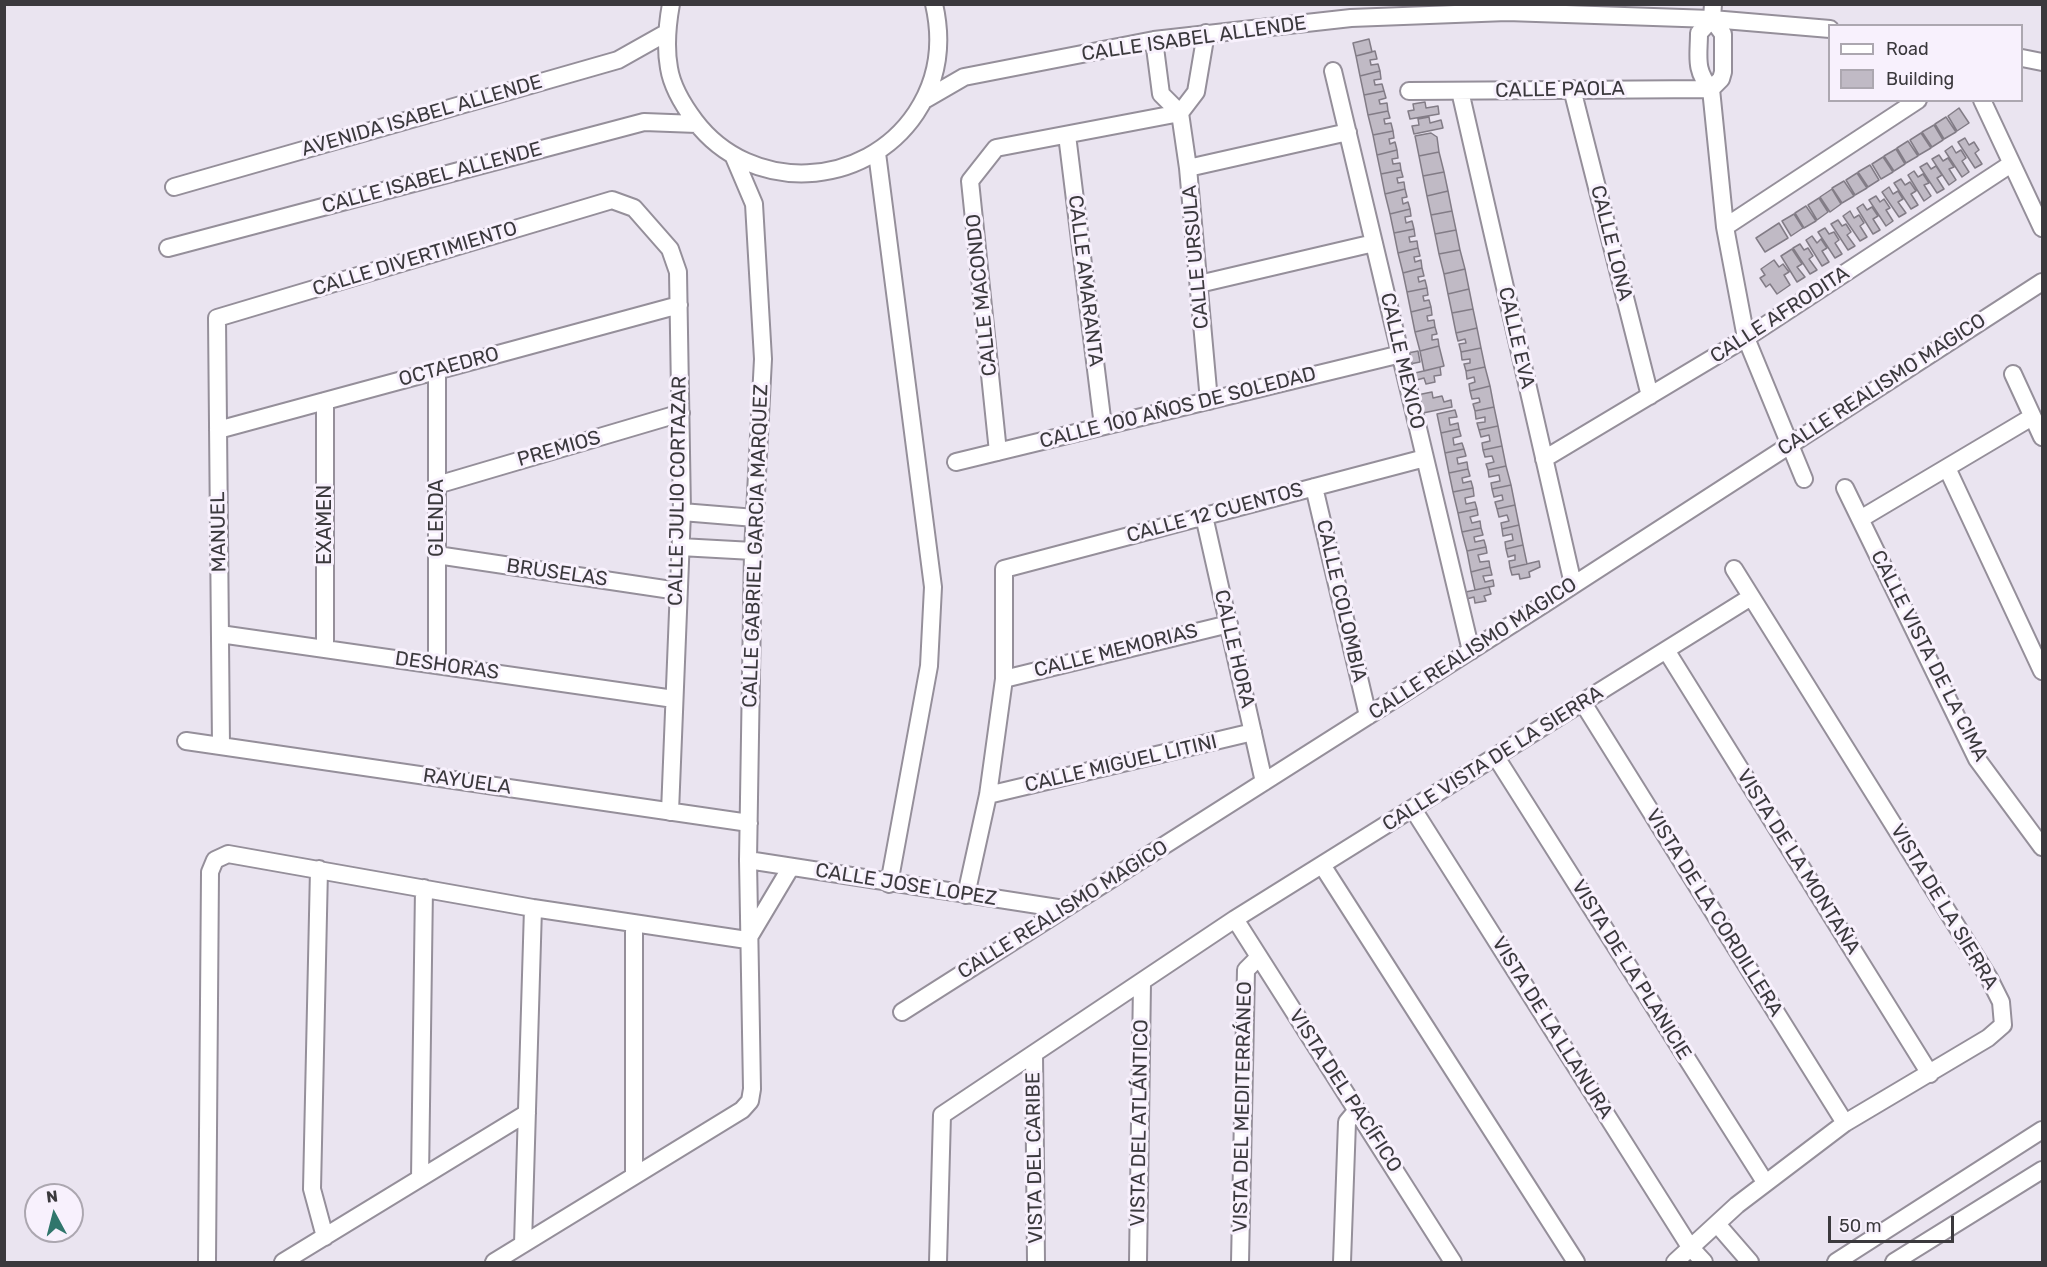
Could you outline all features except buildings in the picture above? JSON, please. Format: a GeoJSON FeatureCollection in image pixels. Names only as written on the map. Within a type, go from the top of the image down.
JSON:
{"type":"FeatureCollection","features":[{"type":"Feature","properties":{"kind":"street"},"geometry":{"type":"LineString","coordinates":[[671,4],[666,33],[669,70],[682,104],[697,124],[705,134],[734,157],[769,171],[806,175],[843,169],[877,153],[905,129],[926,99],[938,63],[939,26],[934,4]]}},
{"type":"Feature","properties":{"kind":"street","name":"CALLE ISABEL ALLENDE"},"geometry":{"type":"LineString","coordinates":[[926,99],[963,77],[1154,40],[1351,18],[1507,12],[1712,12],[1828,29]]}},
{"type":"Feature","properties":{"kind":"street"},"geometry":{"type":"LineString","coordinates":[[1712,12],[1699,33],[1698,69],[1700,77],[1711,88],[1725,227],[1746,338],[1804,479]]}},
{"type":"Feature","properties":{"kind":"street"},"geometry":{"type":"LineString","coordinates":[[1711,88],[1721,79],[1723,72],[1723,34],[1712,12]]}},
{"type":"Feature","properties":{"kind":"street","name":"AVENIDA ISABEL ALLENDE"},"geometry":{"type":"LineString","coordinates":[[174,187],[618,60],[666,33]]}},
{"type":"Feature","properties":{"kind":"street"},"geometry":{"type":"LineString","coordinates":[[1067,135],[1180,113],[1196,92],[1206,33]]}},
{"type":"Feature","properties":{"kind":"street"},"geometry":{"type":"LineString","coordinates":[[1154,40],[1161,94],[1180,113]]}},
{"type":"Feature","properties":{"kind":"street"},"geometry":{"type":"LineString","coordinates":[[2023,58],[2043,62]]}},
{"type":"Feature","properties":{"kind":"street","name":"CALLE MEXICO"},"geometry":{"type":"LineString","coordinates":[[1333,71],[1471,651]]}},
{"type":"Feature","properties":{"kind":"street","name":"CALLE PAOLA"},"geometry":{"type":"LineString","coordinates":[[1409,92],[1711,88]]}},
{"type":"Feature","properties":{"kind":"street","name":"CALLE LONA"},"geometry":{"type":"LineString","coordinates":[[1572,89],[1650,396]]}},
{"type":"Feature","properties":{"kind":"street","name":"CALLE EVA"},"geometry":{"type":"LineString","coordinates":[[1460,91],[1574,585]]}},
{"type":"Feature","properties":{"kind":"street"},"geometry":{"type":"LineString","coordinates":[[1725,227],[1915,102]]}},
{"type":"Feature","properties":{"kind":"street"},"geometry":{"type":"LineString","coordinates":[[1983,102],[2043,228]]}},
{"type":"Feature","properties":{"kind":"street","name":"CALLE URSULA"},"geometry":{"type":"LineString","coordinates":[[1180,113],[1188,168],[1209,401]]}},
{"type":"Feature","properties":{"kind":"street","name":"CALLE ISABEL ALLENDE"},"geometry":{"type":"LineString","coordinates":[[168,248],[644,122],[697,124]]}},
{"type":"Feature","properties":{"kind":"street"},"geometry":{"type":"LineString","coordinates":[[1188,168],[1348,132]]}},
{"type":"Feature","properties":{"kind":"street","name":"CALLE MACONDO"},"geometry":{"type":"LineString","coordinates":[[998,452],[970,181],[996,148],[1067,135]]}},
{"type":"Feature","properties":{"kind":"street","name":"CALLE AMARANTA"},"geometry":{"type":"LineString","coordinates":[[1067,135],[1103,426]]}},
{"type":"Feature","properties":{"kind":"street"},"geometry":{"type":"LineString","coordinates":[[877,153],[933,587],[929,666],[890,884]]}},
{"type":"Feature","properties":{"kind":"street","name":"CALLE GABRIEL GARCIA MARQUEZ"},"geometry":{"type":"LineString","coordinates":[[634,1176],[742,1110],[750,1101],[753,1089],[747,940],[753,551],[762,347],[754,204],[734,157]]}},
{"type":"Feature","properties":{"kind":"street","name":"CALLE AFRODITA"},"geometry":{"type":"LineString","coordinates":[[1544,459],[1746,338],[2011,164]]}},
{"type":"Feature","properties":{"kind":"street","name":"CALLE JULIO CORTAZAR"},"geometry":{"type":"LineString","coordinates":[[612,200],[634,208],[670,249],[678,272],[682,512],[670,812]]}},
{"type":"Feature","properties":{"kind":"street","name":"CALLE DIVERTIMIENTO"},"geometry":{"type":"LineString","coordinates":[[217,318],[612,200]]}},
{"type":"Feature","properties":{"kind":"street"},"geometry":{"type":"LineString","coordinates":[[1199,284],[1374,243]]}},
{"type":"Feature","properties":{"kind":"street","name":"CALLE REALISMO MAGICO"},"geometry":{"type":"LineString","coordinates":[[902,1012],[1471,651],[2043,282]]}},
{"type":"Feature","properties":{"kind":"street","name":"OCTAEDRO"},"geometry":{"type":"LineString","coordinates":[[218,430],[679,305]]}},
{"type":"Feature","properties":{"kind":"street","name":"MANUEL"},"geometry":{"type":"LineString","coordinates":[[217,318],[221,746]]}},
{"type":"Feature","properties":{"kind":"street","name":"CALLE 100 AÑOS DE SOLEDAD"},"geometry":{"type":"LineString","coordinates":[[956,462],[1401,354]]}},
{"type":"Feature","properties":{"kind":"street","name":"GLENDA"},"geometry":{"type":"LineString","coordinates":[[436,665],[437,371]]}},
{"type":"Feature","properties":{"kind":"street"},"geometry":{"type":"LineString","coordinates":[[2013,374],[2043,437]]}},
{"type":"Feature","properties":{"kind":"street","name":"EXAMEN"},"geometry":{"type":"LineString","coordinates":[[325,401],[325,649]]}},
{"type":"Feature","properties":{"kind":"street","name":"PREMIOS"},"geometry":{"type":"LineString","coordinates":[[436,484],[681,414]]}},
{"type":"Feature","properties":{"kind":"street"},"geometry":{"type":"LineString","coordinates":[[1862,518],[2032,417]]}},
{"type":"Feature","properties":{"kind":"street","name":"CALLE 12 CUENTOS"},"geometry":{"type":"LineString","coordinates":[[1004,679],[1005,569],[1425,458]]}},
{"type":"Feature","properties":{"kind":"street"},"geometry":{"type":"LineString","coordinates":[[1947,468],[2043,671]]}},
{"type":"Feature","properties":{"kind":"street","name":"CALLE COLOMBIA"},"geometry":{"type":"LineString","coordinates":[[1314,487],[1368,716]]}},
{"type":"Feature","properties":{"kind":"street","name":"CALLE VISTA DE LA CIMA"},"geometry":{"type":"LineString","coordinates":[[1845,488],[1862,518],[1930,668],[1977,759],[2043,848]]}},
{"type":"Feature","properties":{"kind":"street"},"geometry":{"type":"LineString","coordinates":[[682,512],[755,518]]}},
{"type":"Feature","properties":{"kind":"street","name":"CALLE HORA"},"geometry":{"type":"LineString","coordinates":[[1204,516],[1264,782]]}},
{"type":"Feature","properties":{"kind":"street"},"geometry":{"type":"LineString","coordinates":[[680,548],[753,551]]}},
{"type":"Feature","properties":{"kind":"street","name":"BRUSELAS"},"geometry":{"type":"LineString","coordinates":[[436,555],[678,591]]}},
{"type":"Feature","properties":{"kind":"street","name":"VISTA DE LA SIERRA"},"geometry":{"type":"LineString","coordinates":[[1675,1263],[1690,1247],[1765,1182],[1845,1124],[1988,1038],[2003,1025],[2001,1002],[1989,978],[1734,569]]}},
{"type":"Feature","properties":{"kind":"street","name":"CALLE VISTA DE LA SIERRA"},"geometry":{"type":"LineString","coordinates":[[938,1263],[942,1115],[1235,919],[1751,597]]}},
{"type":"Feature","properties":{"kind":"street","name":"CALLE MEMORIAS"},"geometry":{"type":"LineString","coordinates":[[1004,679],[1229,624]]}},
{"type":"Feature","properties":{"kind":"street","name":"DESHORAS"},"geometry":{"type":"LineString","coordinates":[[220,634],[674,699]]}},
{"type":"Feature","properties":{"kind":"street","name":"VISTA DE LA MONTAÑA"},"geometry":{"type":"LineString","coordinates":[[1666,650],[1930,1074]]}},
{"type":"Feature","properties":{"kind":"street"},"geometry":{"type":"LineString","coordinates":[[966,895],[988,795],[1004,679]]}},
{"type":"Feature","properties":{"kind":"street","name":"VISTA DE LA CORDILLERA"},"geometry":{"type":"LineString","coordinates":[[1583,703],[1845,1124]]}},
{"type":"Feature","properties":{"kind":"street","name":"CALLE MIGUEL LITINI"},"geometry":{"type":"LineString","coordinates":[[988,795],[1253,732]]}},
{"type":"Feature","properties":{"kind":"street","name":"RAYUELA"},"geometry":{"type":"LineString","coordinates":[[186,741],[749,823]]}},
{"type":"Feature","properties":{"kind":"street","name":"VISTA DE LA PLANICIE"},"geometry":{"type":"LineString","coordinates":[[1496,757],[1765,1182]]}},
{"type":"Feature","properties":{"kind":"street","name":"VISTA DE LA LLANURA"},"geometry":{"type":"LineString","coordinates":[[1413,808],[1690,1247],[1704,1263]]}},
{"type":"Feature","properties":{"kind":"street"},"geometry":{"type":"LineString","coordinates":[[207,1263],[210,872],[215,860],[228,854],[533,909],[747,940],[791,867]]}},
{"type":"Feature","properties":{"kind":"street","name":"CALLE JOSE LOPEZ"},"geometry":{"type":"LineString","coordinates":[[748,860],[890,884],[1064,909]]}},
{"type":"Feature","properties":{"kind":"street"},"geometry":{"type":"LineString","coordinates":[[1322,865],[1576,1263]]}},
{"type":"Feature","properties":{"kind":"street"},"geometry":{"type":"LineString","coordinates":[[319,869],[312,1189],[325,1237]]}},
{"type":"Feature","properties":{"kind":"street"},"geometry":{"type":"LineString","coordinates":[[420,1178],[424,888]]}},
{"type":"Feature","properties":{"kind":"street"},"geometry":{"type":"LineString","coordinates":[[523,1244],[533,909]]}},
{"type":"Feature","properties":{"kind":"street","name":"VISTA DEL PACÍFICO"},"geometry":{"type":"LineString","coordinates":[[1235,919],[1453,1263]]}},
{"type":"Feature","properties":{"kind":"street"},"geometry":{"type":"LineString","coordinates":[[494,1263],[634,1176],[634,923]]}},
{"type":"Feature","properties":{"kind":"street","name":"VISTA DEL MEDITERRÁNEO"},"geometry":{"type":"LineString","coordinates":[[1240,1263],[1246,970],[1259,957]]}},
{"type":"Feature","properties":{"kind":"street","name":"VISTA DEL ATLÁNTICO"},"geometry":{"type":"LineString","coordinates":[[1138,1263],[1142,982]]}},
{"type":"Feature","properties":{"kind":"street","name":"VISTA DEL CARIBE"},"geometry":{"type":"LineString","coordinates":[[1034,1054],[1036,1263]]}},
{"type":"Feature","properties":{"kind":"street"},"geometry":{"type":"LineString","coordinates":[[1342,1263],[1347,1122],[1357,1110]]}},
{"type":"Feature","properties":{"kind":"street"},"geometry":{"type":"LineString","coordinates":[[283,1263],[527,1113]]}},
{"type":"Feature","properties":{"kind":"street"},"geometry":{"type":"LineString","coordinates":[[1836,1263],[2043,1130]]}},
{"type":"Feature","properties":{"kind":"street"},"geometry":{"type":"LineString","coordinates":[[1894,1263],[2043,1170]]}},
{"type":"Feature","properties":{"kind":"street"},"geometry":{"type":"LineString","coordinates":[[1717,1224],[1750,1263]]}}]}
